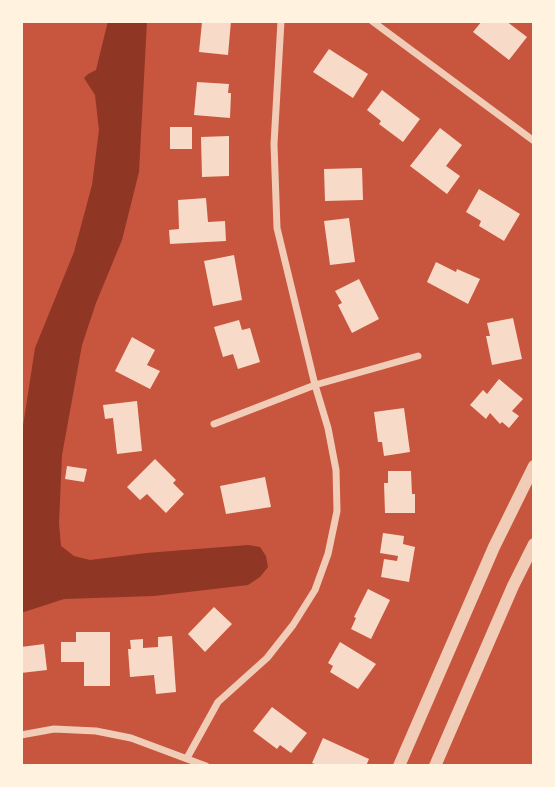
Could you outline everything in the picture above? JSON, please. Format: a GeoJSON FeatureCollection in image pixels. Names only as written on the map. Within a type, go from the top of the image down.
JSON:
{"type":"FeatureCollection","features":[{"type":"Feature","properties":{"kind":"street"},"geometry":{"type":"LineString","coordinates":[[187,758],[218,702],[267,658],[293,625],[315,590],[328,554],[337,511],[336,470],[328,428],[277,228],[274,144],[281,21]]}},
{"type":"Feature","properties":{"kind":"street"},"geometry":{"type":"LineString","coordinates":[[372,21],[534,141]]}},
{"type":"Feature","properties":{"kind":"street"},"geometry":{"type":"LineString","coordinates":[[214,424],[315,385],[418,356]]}},
{"type":"Feature","properties":{"kind":"street"},"geometry":{"type":"LineString","coordinates":[[399,766],[494,547],[534,466]]}},
{"type":"Feature","properties":{"kind":"street"},"geometry":{"type":"LineString","coordinates":[[435,766],[534,544]]}},
{"type":"Feature","properties":{"kind":"street"},"geometry":{"type":"LineString","coordinates":[[21,735],[54,729],[96,731],[131,738],[206,766]]}},
{"type":"Feature","properties":{"kind":"shaded area"},"geometry":{"type":"Polygon","coordinates":[[[108,21],[147,21],[139,172],[122,240],[82,345],[62,455],[59,523],[61,546],[74,556],[90,560],[248,545],[260,547],[266,556],[268,567],[248,585],[154,596],[64,599],[21,613],[21,439],[35,348],[74,252],[92,185],[99,130],[95,95],[84,78],[96,70],[108,21]]]}},
{"type":"Feature","properties":{"kind":"building"},"geometry":{"type":"Polygon","coordinates":[[[231,21],[228,55],[199,52],[202,22],[231,21]]]}},
{"type":"Feature","properties":{"kind":"building"},"geometry":{"type":"Polygon","coordinates":[[[482,21],[506,21],[527,37],[509,60],[473,32],[482,21]]]}},
{"type":"Feature","properties":{"kind":"building"},"geometry":{"type":"Polygon","coordinates":[[[329,49],[368,74],[353,98],[313,72],[329,49]]]}},
{"type":"Feature","properties":{"kind":"building"},"geometry":{"type":"Polygon","coordinates":[[[197,82],[229,84],[230,118],[194,115],[197,82]]]}},
{"type":"Feature","properties":{"kind":"building"},"geometry":{"type":"Polygon","coordinates":[[[382,90],[420,119],[403,142],[379,124],[381,121],[367,110],[382,90]]]}},
{"type":"Feature","properties":{"kind":"building"},"geometry":{"type":"Polygon","coordinates":[[[170,127],[192,127],[192,149],[170,149],[170,127]]]}},
{"type":"Feature","properties":{"kind":"building"},"geometry":{"type":"Polygon","coordinates":[[[440,128],[462,145],[446,166],[460,176],[447,194],[410,166],[440,128]]]}},
{"type":"Feature","properties":{"kind":"building"},"geometry":{"type":"Polygon","coordinates":[[[229,136],[229,176],[202,177],[201,137],[229,136]]]}},
{"type":"Feature","properties":{"kind":"building"},"geometry":{"type":"Polygon","coordinates":[[[362,168],[363,200],[325,201],[324,169],[362,168]]]}},
{"type":"Feature","properties":{"kind":"building"},"geometry":{"type":"Polygon","coordinates":[[[479,189],[520,214],[504,241],[479,226],[481,221],[466,212],[479,189]]]}},
{"type":"Feature","properties":{"kind":"building"},"geometry":{"type":"Polygon","coordinates":[[[206,198],[208,222],[225,221],[226,241],[170,244],[169,230],[179,229],[178,200],[206,198]]]}},
{"type":"Feature","properties":{"kind":"building"},"geometry":{"type":"Polygon","coordinates":[[[349,218],[355,262],[330,265],[324,221],[349,218]]]}},
{"type":"Feature","properties":{"kind":"building"},"geometry":{"type":"Polygon","coordinates":[[[234,255],[242,300],[213,306],[204,261],[234,255]]]}},
{"type":"Feature","properties":{"kind":"building"},"geometry":{"type":"Polygon","coordinates":[[[436,262],[456,272],[457,269],[480,279],[468,304],[427,282],[436,262]]]}},
{"type":"Feature","properties":{"kind":"building"},"geometry":{"type":"Polygon","coordinates":[[[359,279],[379,319],[352,333],[338,305],[342,303],[335,291],[359,279]]]}},
{"type":"Feature","properties":{"kind":"building"},"geometry":{"type":"Polygon","coordinates":[[[513,318],[522,359],[492,365],[486,336],[490,336],[487,323],[513,318]]]}},
{"type":"Feature","properties":{"kind":"building"},"geometry":{"type":"Polygon","coordinates":[[[239,320],[242,330],[250,328],[260,362],[238,369],[233,354],[223,357],[214,327],[239,320]]]}},
{"type":"Feature","properties":{"kind":"building"},"geometry":{"type":"Polygon","coordinates":[[[132,337],[155,350],[147,365],[160,371],[150,389],[115,371],[132,337]]]}},
{"type":"Feature","properties":{"kind":"building"},"geometry":{"type":"Polygon","coordinates":[[[499,379],[523,399],[512,411],[519,416],[509,428],[502,422],[500,424],[490,413],[486,419],[470,405],[483,390],[487,394],[499,379]]]}},
{"type":"Feature","properties":{"kind":"building"},"geometry":{"type":"Polygon","coordinates":[[[137,401],[142,451],[117,454],[113,418],[105,419],[103,405],[137,401]]]}},
{"type":"Feature","properties":{"kind":"building"},"geometry":{"type":"Polygon","coordinates":[[[404,408],[410,452],[384,456],[382,442],[378,442],[374,412],[404,408]]]}},
{"type":"Feature","properties":{"kind":"building"},"geometry":{"type":"Polygon","coordinates":[[[155,459],[176,480],[173,483],[184,494],[166,513],[147,494],[140,500],[127,487],[155,459]]]}},
{"type":"Feature","properties":{"kind":"building"},"geometry":{"type":"Polygon","coordinates":[[[67,466],[87,469],[84,482],[65,479],[67,466]]]}},
{"type":"Feature","properties":{"kind":"building"},"geometry":{"type":"Polygon","coordinates":[[[388,471],[411,471],[415,513],[385,513],[384,483],[388,483],[388,471]]]}},
{"type":"Feature","properties":{"kind":"building"},"geometry":{"type":"Polygon","coordinates":[[[265,477],[271,507],[226,514],[220,486],[265,477]]]}},
{"type":"Feature","properties":{"kind":"building"},"geometry":{"type":"Polygon","coordinates":[[[383,533],[404,536],[403,544],[415,547],[409,582],[381,577],[384,559],[397,561],[398,556],[380,553],[383,533]]]}},
{"type":"Feature","properties":{"kind":"building"},"geometry":{"type":"Polygon","coordinates":[[[368,589],[390,600],[371,639],[351,629],[368,589]]]}},
{"type":"Feature","properties":{"kind":"building"},"geometry":{"type":"Polygon","coordinates":[[[214,607],[232,624],[205,652],[188,634],[214,607]]]}},
{"type":"Feature","properties":{"kind":"building"},"geometry":{"type":"Polygon","coordinates":[[[76,632],[110,632],[110,686],[84,686],[84,662],[61,662],[61,642],[76,642],[76,632]]]}},
{"type":"Feature","properties":{"kind":"building"},"geometry":{"type":"Polygon","coordinates":[[[172,636],[176,692],[156,694],[154,675],[130,677],[130,640],[143,639],[143,648],[158,647],[158,637],[172,636]]]}},
{"type":"Feature","properties":{"kind":"building"},"geometry":{"type":"Polygon","coordinates":[[[340,642],[376,664],[358,689],[330,672],[333,666],[328,663],[340,642]]]}},
{"type":"Feature","properties":{"kind":"building"},"geometry":{"type":"Polygon","coordinates":[[[44,644],[47,670],[21,673],[21,647],[44,644]]]}},
{"type":"Feature","properties":{"kind":"building"},"geometry":{"type":"Polygon","coordinates":[[[272,707],[307,733],[291,753],[280,745],[277,749],[253,731],[272,707]]]}},
{"type":"Feature","properties":{"kind":"building"},"geometry":{"type":"Polygon","coordinates":[[[323,738],[369,759],[366,766],[320,766],[312,763],[323,738]]]}}]}
